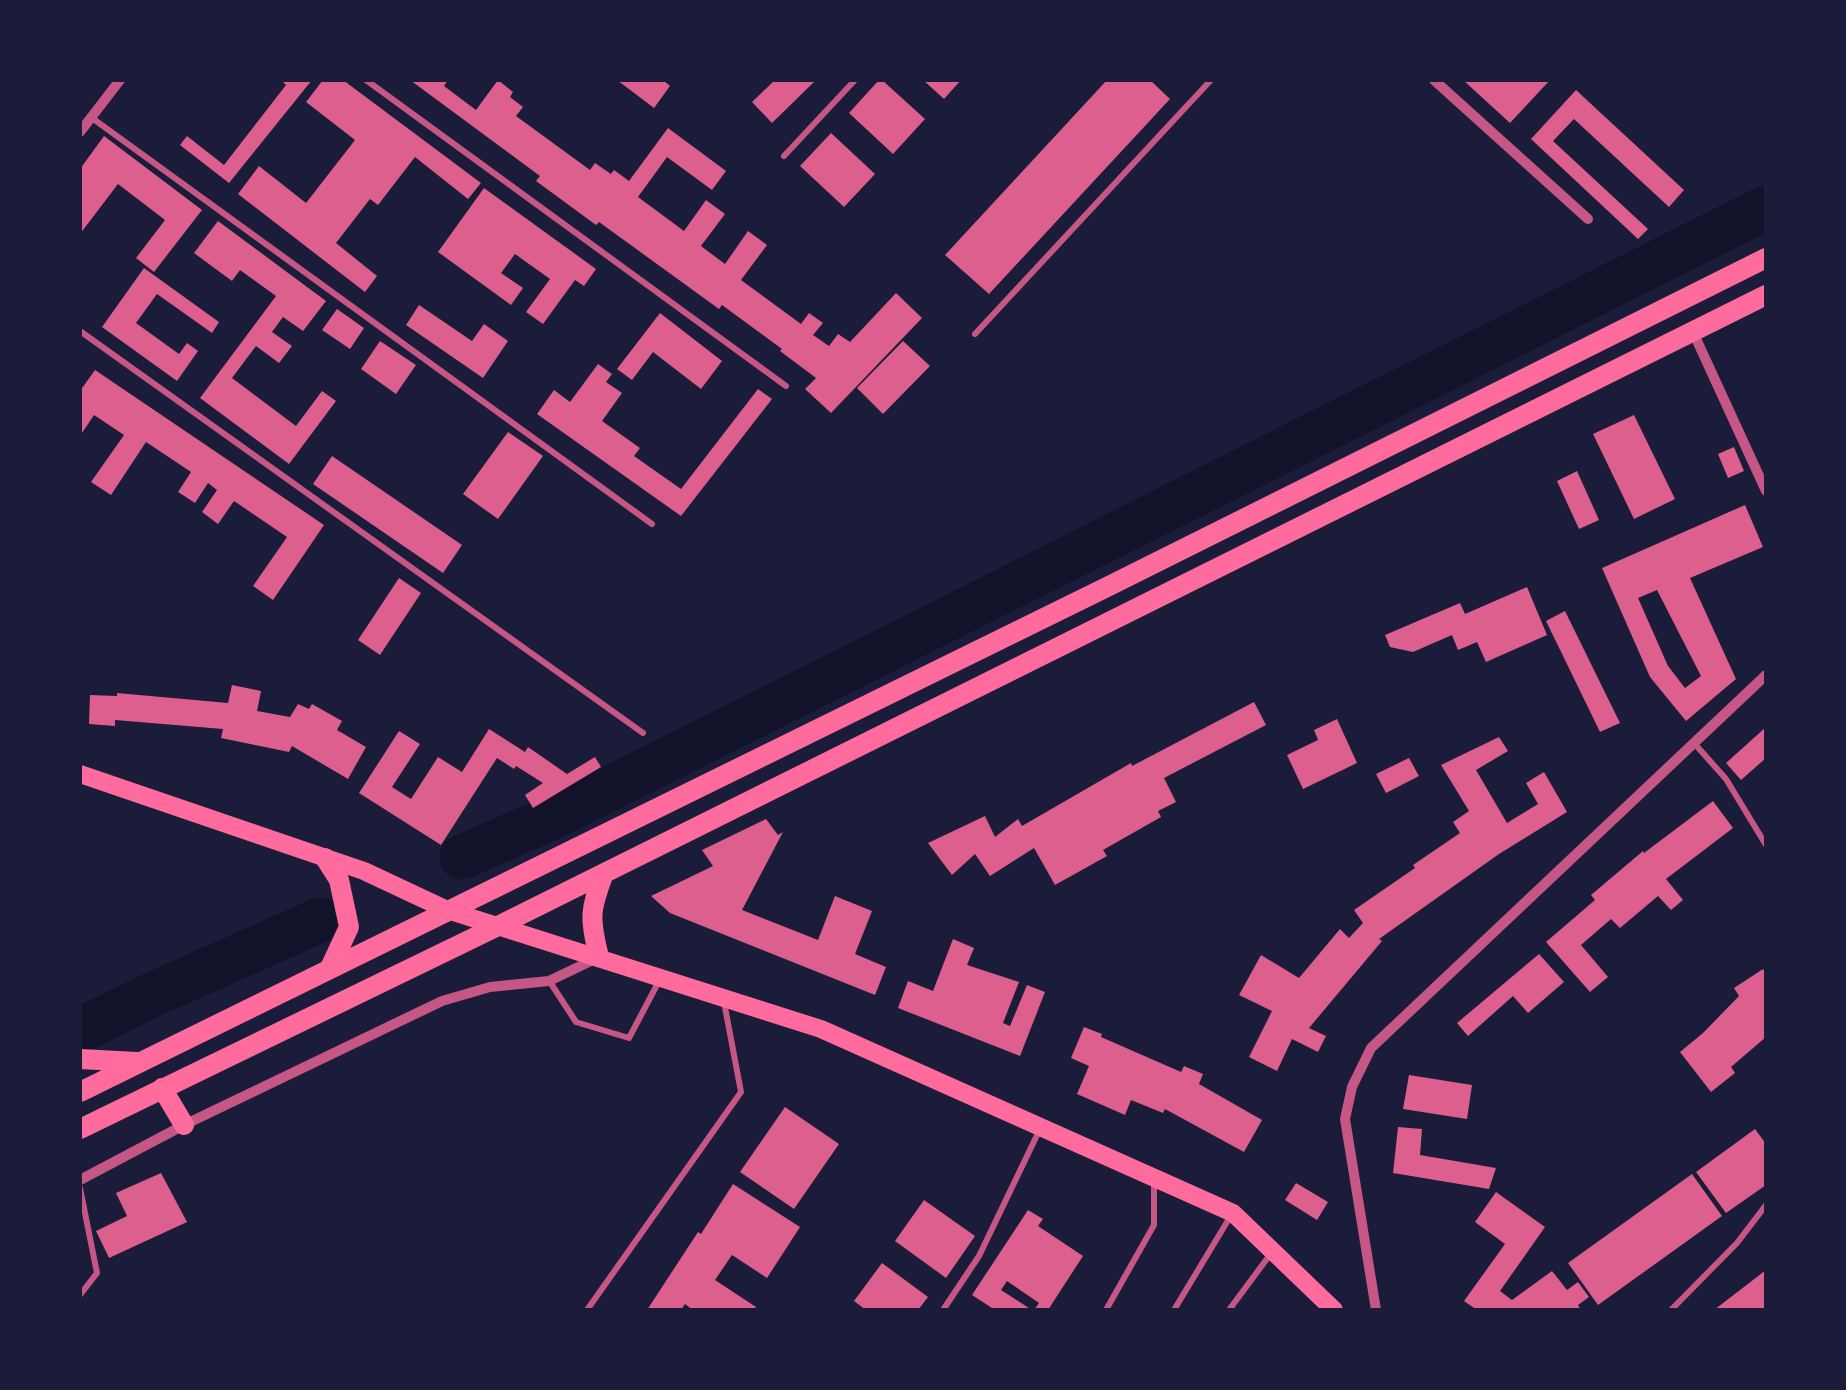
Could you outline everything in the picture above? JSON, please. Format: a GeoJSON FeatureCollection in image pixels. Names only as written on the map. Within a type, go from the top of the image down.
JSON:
{"type":"FeatureCollection","features":[{"type":"Feature","properties":{"kind":"highway"},"geometry":{"type":"LineString","coordinates":[[80,1092],[1766,258]]}},
{"type":"Feature","properties":{"kind":"highway"},"geometry":{"type":"LineString","coordinates":[[80,1129],[498,926],[1766,295]]}},
{"type":"Feature","properties":{"kind":"highway"},"geometry":{"type":"LineString","coordinates":[[325,858],[340,880],[348,927],[330,968]]}},
{"type":"Feature","properties":{"kind":"highway"},"geometry":{"type":"LineString","coordinates":[[599,957],[592,930],[592,905],[604,873]]}},
{"type":"Feature","properties":{"kind":"highway"},"geometry":{"type":"LineString","coordinates":[[80,1059],[139,1062]]}},
{"type":"Feature","properties":{"kind":"highway"},"geometry":{"type":"LineString","coordinates":[[162,1088],[184,1125]]}},
{"type":"Feature","properties":{"kind":"main road"},"geometry":{"type":"LineString","coordinates":[[80,774],[364,872],[447,910],[821,1028],[1233,1213],[1334,1310]]}},
{"type":"Feature","properties":{"kind":"street"},"geometry":{"type":"LineString","coordinates":[[80,132],[120,80]]}},
{"type":"Feature","properties":{"kind":"street"},"geometry":{"type":"LineString","coordinates":[[1434,80],[1588,219]]}},
{"type":"Feature","properties":{"kind":"street"},"geometry":{"type":"LineString","coordinates":[[1692,332],[1766,491]]}},
{"type":"Feature","properties":{"kind":"street"},"geometry":{"type":"LineString","coordinates":[[1376,1310],[1346,1119],[1352,1087],[1371,1048],[1766,675]]}},
{"type":"Feature","properties":{"kind":"street"},"geometry":{"type":"LineString","coordinates":[[80,1180],[184,1125],[442,1001],[490,988],[549,981],[599,957]]}},
{"type":"Feature","properties":{"kind":"lane"},"geometry":{"type":"LineString","coordinates":[[366,80],[786,386]]}},
{"type":"Feature","properties":{"kind":"lane"},"geometry":{"type":"LineString","coordinates":[[784,156],[855,80]]}},
{"type":"Feature","properties":{"kind":"lane"},"geometry":{"type":"LineString","coordinates":[[975,334],[1211,80]]}},
{"type":"Feature","properties":{"kind":"lane"},"geometry":{"type":"LineString","coordinates":[[91,118],[652,524]]}},
{"type":"Feature","properties":{"kind":"lane"},"geometry":{"type":"LineString","coordinates":[[80,332],[643,733]]}},
{"type":"Feature","properties":{"kind":"lane"},"geometry":{"type":"LineString","coordinates":[[1694,744],[1726,779],[1766,845]]}},
{"type":"Feature","properties":{"kind":"lane"},"geometry":{"type":"LineString","coordinates":[[549,981],[576,1022],[629,1038],[661,977]]}},
{"type":"Feature","properties":{"kind":"lane"},"geometry":{"type":"LineString","coordinates":[[586,1310],[741,1092],[723,997]]}},
{"type":"Feature","properties":{"kind":"lane"},"geometry":{"type":"LineString","coordinates":[[942,1310],[978,1256],[1041,1127]]}},
{"type":"Feature","properties":{"kind":"lane"},"geometry":{"type":"LineString","coordinates":[[1106,1310],[1154,1225],[1154,1178]]}},
{"type":"Feature","properties":{"kind":"lane"},"geometry":{"type":"LineString","coordinates":[[80,1188],[96,1273],[80,1295]]}},
{"type":"Feature","properties":{"kind":"lane"},"geometry":{"type":"LineString","coordinates":[[1671,1310],[1737,1243],[1766,1205]]}},
{"type":"Feature","properties":{"kind":"lane"},"geometry":{"type":"LineString","coordinates":[[1174,1310],[1233,1213]]}},
{"type":"Feature","properties":{"kind":"lane"},"geometry":{"type":"LineString","coordinates":[[1228,1310],[1272,1251]]}},
{"type":"Feature","properties":{"kind":"building"},"geometry":{"type":"Polygon","coordinates":[[[285,80],[312,80],[229,183],[180,145],[187,136],[224,165],[286,85],[285,80]]]}},
{"type":"Feature","properties":{"kind":"building"},"geometry":{"type":"Polygon","coordinates":[[[323,80],[343,80],[481,183],[468,199],[415,157],[378,205],[370,199],[336,243],[377,276],[365,292],[238,194],[259,166],[306,203],[355,140],[306,102],[323,80]]]}},
{"type":"Feature","properties":{"kind":"building"},"geometry":{"type":"Polygon","coordinates":[[[410,80],[448,80],[444,86],[476,110],[498,80],[523,107],[516,116],[590,170],[595,163],[629,181],[668,128],[726,171],[712,190],[667,157],[638,197],[684,231],[706,200],[725,214],[701,246],[725,264],[748,231],[767,245],[741,280],[801,324],[809,313],[823,323],[813,335],[829,346],[838,334],[850,342],[896,293],[922,318],[831,413],[805,389],[816,378],[782,349],[722,305],[719,309],[599,222],[596,225],[536,181],[540,176],[410,80]]]}},
{"type":"Feature","properties":{"kind":"building"},"geometry":{"type":"Polygon","coordinates":[[[617,80],[663,80],[670,86],[654,108],[617,80]]]}},
{"type":"Feature","properties":{"kind":"building"},"geometry":{"type":"Polygon","coordinates":[[[775,80],[814,82],[772,123],[752,102],[775,80]]]}},
{"type":"Feature","properties":{"kind":"building"},"geometry":{"type":"Polygon","coordinates":[[[879,80],[925,119],[893,154],[849,113],[879,80]]]}},
{"type":"Feature","properties":{"kind":"building"},"geometry":{"type":"Polygon","coordinates":[[[923,80],[961,80],[944,99],[923,80]]]}},
{"type":"Feature","properties":{"kind":"building"},"geometry":{"type":"Polygon","coordinates":[[[1107,80],[1150,80],[1170,99],[989,294],[945,255],[1107,80]]]}},
{"type":"Feature","properties":{"kind":"building"},"geometry":{"type":"Polygon","coordinates":[[[1463,80],[1550,80],[1510,123],[1463,80]]]}},
{"type":"Feature","properties":{"kind":"building"},"geometry":{"type":"Polygon","coordinates":[[[1576,90],[1684,190],[1669,207],[1574,119],[1553,141],[1648,229],[1638,239],[1531,139],[1576,90]]]}},
{"type":"Feature","properties":{"kind":"building"},"geometry":{"type":"Polygon","coordinates":[[[831,133],[875,174],[844,207],[800,166],[831,133]]]}},
{"type":"Feature","properties":{"kind":"building"},"geometry":{"type":"Polygon","coordinates":[[[104,136],[202,210],[154,272],[136,258],[165,220],[118,184],[80,234],[80,169],[104,136]]]}},
{"type":"Feature","properties":{"kind":"building"},"geometry":{"type":"Polygon","coordinates":[[[484,188],[596,269],[584,286],[575,280],[543,324],[526,312],[550,279],[515,254],[501,273],[523,288],[511,305],[438,252],[484,188]]]}},
{"type":"Feature","properties":{"kind":"building"},"geometry":{"type":"Polygon","coordinates":[[[218,221],[326,301],[303,331],[283,317],[272,332],[292,346],[279,363],[256,346],[232,378],[296,426],[322,391],[336,401],[289,464],[200,398],[276,296],[240,270],[232,281],[194,253],[218,221]]]}},
{"type":"Feature","properties":{"kind":"building"},"geometry":{"type":"Polygon","coordinates":[[[144,268],[219,322],[212,333],[157,294],[136,323],[179,354],[187,343],[198,351],[177,381],[102,327],[144,268]]]}},
{"type":"Feature","properties":{"kind":"building"},"geometry":{"type":"Polygon","coordinates":[[[419,305],[472,341],[484,324],[508,341],[483,378],[406,325],[419,305]]]}},
{"type":"Feature","properties":{"kind":"building"},"geometry":{"type":"Polygon","coordinates":[[[337,309],[364,328],[350,349],[322,330],[337,309]]]}},
{"type":"Feature","properties":{"kind":"building"},"geometry":{"type":"Polygon","coordinates":[[[660,313],[722,361],[701,389],[653,352],[632,380],[617,369],[660,313]]]}},
{"type":"Feature","properties":{"kind":"building"},"geometry":{"type":"Polygon","coordinates":[[[380,341],[416,365],[396,394],[361,369],[380,341]]]}},
{"type":"Feature","properties":{"kind":"building"},"geometry":{"type":"Polygon","coordinates":[[[903,341],[930,366],[883,414],[857,388],[903,341]]]}},
{"type":"Feature","properties":{"kind":"building"},"geometry":{"type":"Polygon","coordinates":[[[598,364],[612,374],[606,382],[622,393],[602,421],[640,448],[634,456],[681,489],[758,389],[772,399],[681,516],[537,414],[554,390],[570,402],[598,364]]]}},
{"type":"Feature","properties":{"kind":"building"},"geometry":{"type":"Polygon","coordinates":[[[95,370],[324,525],[273,600],[253,586],[287,537],[234,501],[218,524],[202,512],[217,490],[208,483],[195,503],[178,492],[191,472],[146,442],[111,495],[91,482],[124,435],[94,415],[80,436],[80,391],[95,370]]]}},
{"type":"Feature","properties":{"kind":"building"},"geometry":{"type":"Polygon","coordinates":[[[1634,415],[1675,499],[1634,519],[1593,434],[1634,415]]]}},
{"type":"Feature","properties":{"kind":"building"},"geometry":{"type":"Polygon","coordinates":[[[508,432],[543,456],[498,519],[463,494],[508,432]]]}},
{"type":"Feature","properties":{"kind":"building"},"geometry":{"type":"Polygon","coordinates":[[[1734,447],[1744,471],[1728,478],[1718,454],[1734,447]]]}},
{"type":"Feature","properties":{"kind":"building"},"geometry":{"type":"Polygon","coordinates":[[[332,456],[462,545],[443,573],[313,484],[332,456]]]}},
{"type":"Feature","properties":{"kind":"building"},"geometry":{"type":"Polygon","coordinates":[[[1577,471],[1599,520],[1579,529],[1557,481],[1577,471]]]}},
{"type":"Feature","properties":{"kind":"building"},"geometry":{"type":"Polygon","coordinates":[[[1745,505],[1763,547],[1690,578],[1736,679],[1686,721],[1650,677],[1602,568],[1745,505]],[[1657,590],[1638,598],[1668,666],[1685,688],[1701,676],[1657,590]]]}},
{"type":"Feature","properties":{"kind":"building"},"geometry":{"type":"Polygon","coordinates":[[[399,578],[421,593],[380,655],[358,640],[399,578]]]}},
{"type":"Feature","properties":{"kind":"building"},"geometry":{"type":"Polygon","coordinates":[[[1527,587],[1547,635],[1486,662],[1477,642],[1458,650],[1452,635],[1413,652],[1390,647],[1385,635],[1460,603],[1465,614],[1527,587]]]}},
{"type":"Feature","properties":{"kind":"building"},"geometry":{"type":"Polygon","coordinates":[[[1565,611],[1620,723],[1600,732],[1546,621],[1565,611]]]}},
{"type":"Feature","properties":{"kind":"building"},"geometry":{"type":"Polygon","coordinates":[[[232,685],[261,691],[257,711],[290,717],[298,704],[309,709],[312,704],[342,721],[337,730],[366,747],[348,779],[292,746],[289,752],[221,738],[223,729],[115,720],[115,726],[89,724],[90,695],[117,693],[228,703],[232,685]]]}},
{"type":"Feature","properties":{"kind":"building"},"geometry":{"type":"Polygon","coordinates":[[[1254,702],[1266,725],[1164,778],[1176,802],[1158,811],[1161,817],[1103,850],[1107,856],[1055,885],[1034,848],[990,876],[975,854],[952,875],[928,843],[985,816],[995,837],[1018,819],[1022,826],[1131,763],[1132,766],[1254,702]]]}},
{"type":"Feature","properties":{"kind":"building"},"geometry":{"type":"Polygon","coordinates":[[[1337,719],[1357,763],[1303,789],[1287,755],[1318,740],[1314,730],[1337,719]]]}},
{"type":"Feature","properties":{"kind":"building"},"geometry":{"type":"Polygon","coordinates":[[[1766,727],[1766,758],[1741,780],[1726,763],[1766,727]]]}},
{"type":"Feature","properties":{"kind":"building"},"geometry":{"type":"Polygon","coordinates":[[[489,729],[525,752],[528,747],[567,774],[595,757],[601,767],[533,808],[525,795],[543,783],[497,758],[441,845],[359,793],[399,731],[420,744],[392,787],[411,799],[438,757],[462,772],[489,729]]]}},
{"type":"Feature","properties":{"kind":"building"},"geometry":{"type":"Polygon","coordinates":[[[1499,737],[1508,751],[1476,770],[1507,823],[1538,804],[1526,783],[1544,772],[1567,812],[1499,854],[1379,939],[1382,941],[1309,1028],[1326,1036],[1318,1052],[1292,1039],[1277,1071],[1249,1057],[1272,1011],[1239,995],[1261,955],[1299,978],[1340,929],[1349,938],[1363,923],[1354,910],[1460,833],[1453,822],[1469,811],[1441,765],[1499,737]]]}},
{"type":"Feature","properties":{"kind":"building"},"geometry":{"type":"Polygon","coordinates":[[[1409,758],[1419,776],[1386,793],[1376,774],[1409,758]]]}},
{"type":"Feature","properties":{"kind":"building"},"geometry":{"type":"Polygon","coordinates":[[[1713,801],[1733,828],[1666,879],[1683,900],[1671,910],[1658,896],[1620,928],[1611,919],[1581,945],[1608,977],[1590,992],[1546,942],[1595,900],[1591,895],[1643,851],[1713,801]]]}},
{"type":"Feature","properties":{"kind":"building"},"geometry":{"type":"Polygon","coordinates":[[[766,819],[778,835],[783,832],[742,910],[818,940],[835,896],[872,911],[855,954],[886,967],[875,995],[670,913],[651,896],[713,866],[702,850],[766,819]]]}},
{"type":"Feature","properties":{"kind":"building"},"geometry":{"type":"Polygon","coordinates":[[[953,939],[974,948],[967,965],[1019,982],[1003,1023],[1010,1026],[1027,985],[1045,992],[1020,1056],[898,1008],[908,981],[933,991],[953,939]]]}},
{"type":"Feature","properties":{"kind":"building"},"geometry":{"type":"Polygon","coordinates":[[[1539,954],[1564,982],[1528,1013],[1513,996],[1468,1036],[1457,1023],[1539,954]]]}},
{"type":"Feature","properties":{"kind":"building"},"geometry":{"type":"Polygon","coordinates":[[[1763,969],[1766,1037],[1731,1067],[1735,1073],[1711,1092],[1680,1052],[1739,996],[1734,988],[1763,969]]]}},
{"type":"Feature","properties":{"kind":"building"},"geometry":{"type":"Polygon","coordinates":[[[1084,1027],[1181,1072],[1184,1066],[1203,1074],[1199,1084],[1262,1120],[1244,1152],[1165,1109],[1163,1113],[1131,1100],[1125,1115],[1077,1094],[1089,1066],[1071,1058],[1084,1027]]]}},
{"type":"Feature","properties":{"kind":"building"},"geometry":{"type":"Polygon","coordinates":[[[1409,1075],[1472,1085],[1467,1119],[1403,1109],[1409,1075]]]}},
{"type":"Feature","properties":{"kind":"building"},"geometry":{"type":"Polygon","coordinates":[[[785,1107],[839,1144],[794,1209],[740,1172],[785,1107]]]}},
{"type":"Feature","properties":{"kind":"building"},"geometry":{"type":"Polygon","coordinates":[[[1398,1127],[1422,1129],[1420,1155],[1496,1168],[1489,1189],[1393,1173],[1398,1127]]]}},
{"type":"Feature","properties":{"kind":"building"},"geometry":{"type":"Polygon","coordinates":[[[1755,1129],[1766,1144],[1766,1185],[1726,1213],[1696,1172],[1755,1129]]]}},
{"type":"Feature","properties":{"kind":"building"},"geometry":{"type":"Polygon","coordinates":[[[161,1173],[187,1222],[109,1258],[96,1231],[127,1216],[116,1193],[161,1173]]]}},
{"type":"Feature","properties":{"kind":"building"},"geometry":{"type":"Polygon","coordinates":[[[1692,1174],[1722,1216],[1598,1305],[1568,1263],[1692,1174]]]}},
{"type":"Feature","properties":{"kind":"building"},"geometry":{"type":"Polygon","coordinates":[[[1296,1183],[1328,1202],[1317,1220],[1285,1200],[1296,1183]]]}},
{"type":"Feature","properties":{"kind":"building"},"geometry":{"type":"Polygon","coordinates":[[[733,1184],[800,1227],[767,1278],[732,1255],[715,1280],[756,1307],[754,1310],[693,1310],[685,1304],[681,1310],[647,1310],[698,1232],[701,1234],[733,1184]]]}},
{"type":"Feature","properties":{"kind":"building"},"geometry":{"type":"Polygon","coordinates":[[[1496,1192],[1545,1227],[1500,1291],[1512,1300],[1552,1271],[1567,1290],[1578,1282],[1589,1297],[1578,1305],[1581,1310],[1477,1310],[1464,1301],[1505,1244],[1475,1222],[1496,1192]]]}},
{"type":"Feature","properties":{"kind":"building"},"geometry":{"type":"Polygon","coordinates":[[[924,1200],[975,1236],[946,1278],[895,1241],[924,1200]]]}},
{"type":"Feature","properties":{"kind":"building"},"geometry":{"type":"Polygon","coordinates":[[[1028,1210],[1043,1219],[1038,1226],[1083,1256],[1048,1310],[1034,1310],[1039,1303],[1007,1281],[1001,1290],[1032,1310],[995,1310],[972,1295],[1028,1210]]]}},
{"type":"Feature","properties":{"kind":"building"},"geometry":{"type":"Polygon","coordinates":[[[882,1263],[928,1297],[918,1310],[866,1310],[854,1301],[882,1263]]]}},
{"type":"Feature","properties":{"kind":"building"},"geometry":{"type":"Polygon","coordinates":[[[1766,1270],[1766,1310],[1714,1310],[1766,1270]]]}},
{"type":"Feature","properties":{"kind":"waterway"},"geometry":{"type":"LineString","coordinates":[[462,857],[553,817],[1766,208]]}},
{"type":"Feature","properties":{"kind":"waterway"},"geometry":{"type":"LineString","coordinates":[[80,1030],[320,920]]}}]}
